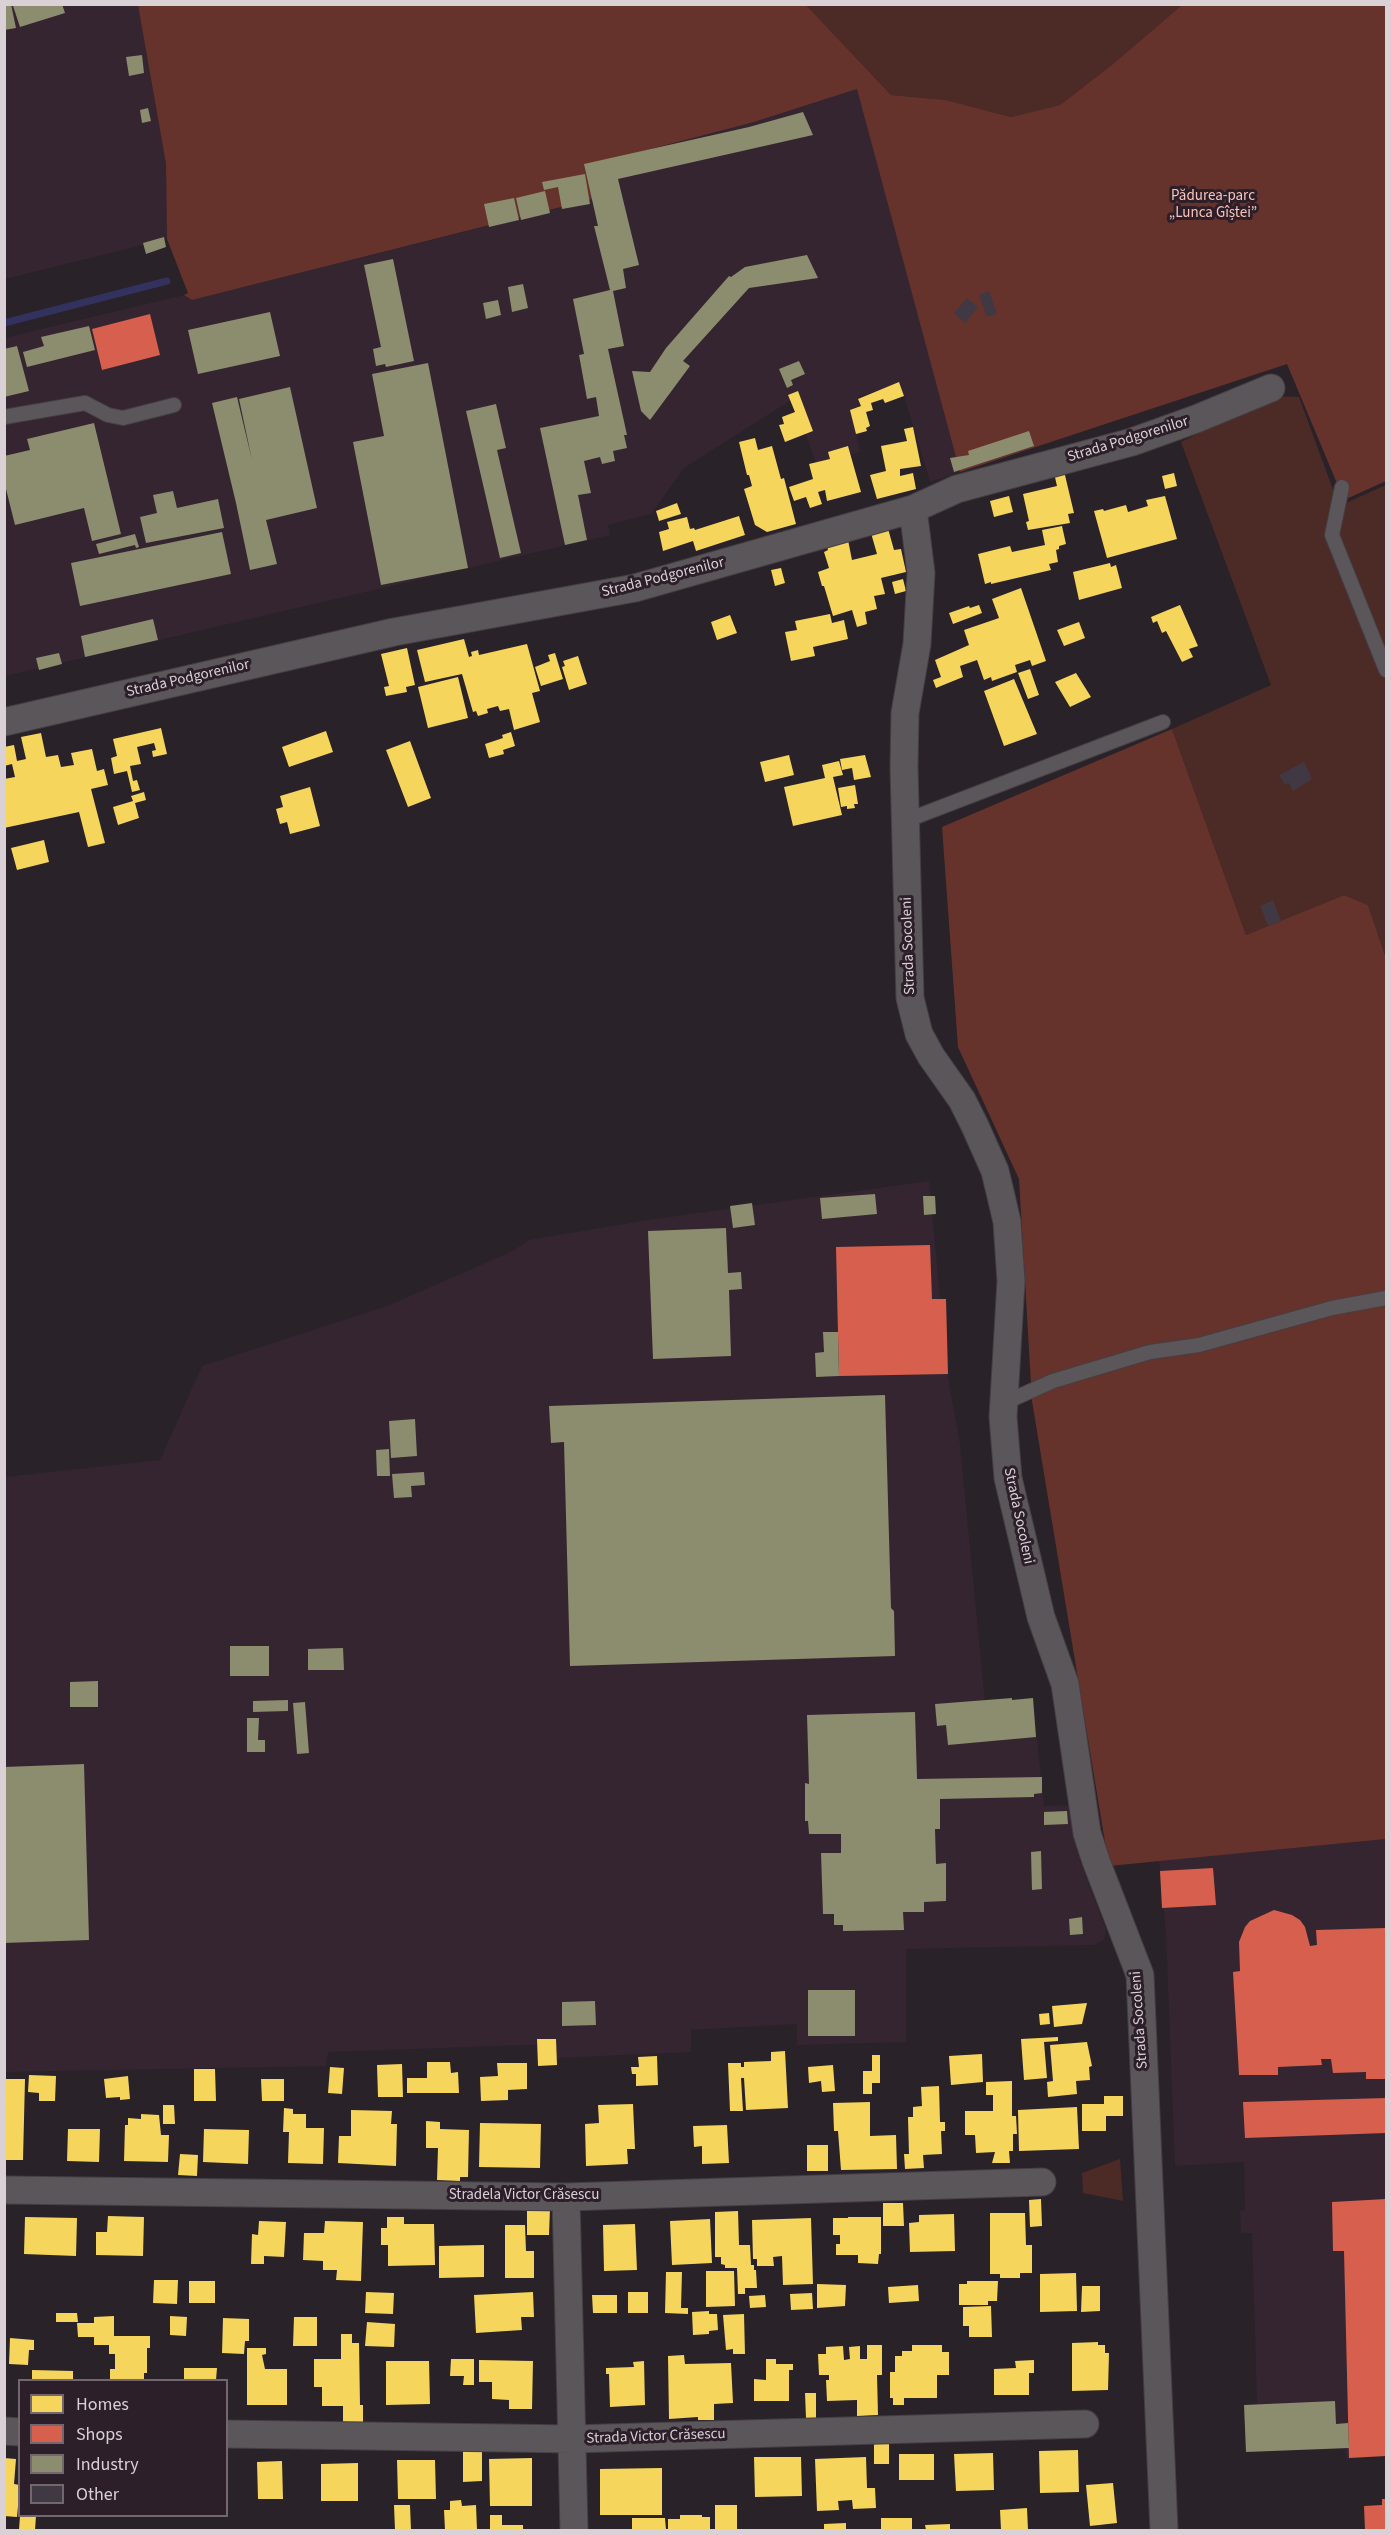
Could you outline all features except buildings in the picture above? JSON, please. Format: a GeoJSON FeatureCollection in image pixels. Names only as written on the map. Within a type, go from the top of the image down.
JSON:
{"type":"FeatureCollection","features":[{"type":"Feature","properties":{"kind":"street","name":"Strada Podgorenilor"},"geometry":{"type":"LineString","coordinates":[[4,722],[394,632],[635,588],[913,509],[957,489],[1132,442],[1271,388]]}},
{"type":"Feature","properties":{"kind":"street","name":"Strada Socoleni"},"geometry":{"type":"LineString","coordinates":[[913,509],[921,573],[917,644],[905,713],[905,821],[910,998],[923,1041],[945,1079],[962,1100],[995,1171],[1007,1222],[1011,1281],[1004,1403],[1004,1447],[1008,1478],[1041,1617],[1065,1684],[1088,1833],[1096,1861],[1140,1975],[1164,2530]]}},
{"type":"Feature","properties":{"kind":"street","name":"Stradela Victor Crăsescu"},"geometry":{"type":"LineString","coordinates":[[4,2190],[566,2197],[1042,2182]]}},
{"type":"Feature","properties":{"kind":"street"},"geometry":{"type":"LineString","coordinates":[[566,2197],[574,2530]]}},
{"type":"Feature","properties":{"kind":"street","name":"Strada Victor Crăsescu"},"geometry":{"type":"LineString","coordinates":[[228,2434],[573,2439],[1085,2424]]}},
{"type":"Feature","properties":{"kind":"lane"},"geometry":{"type":"LineString","coordinates":[[4,417],[85,403],[108,415],[131,417],[174,405]]}},
{"type":"Feature","properties":{"kind":"lane"},"geometry":{"type":"LineString","coordinates":[[1342,488],[1332,535],[1386,670]]}},
{"type":"Feature","properties":{"kind":"lane"},"geometry":{"type":"LineString","coordinates":[[905,821],[1163,722]]}},
{"type":"Feature","properties":{"kind":"lane"},"geometry":{"type":"LineString","coordinates":[[1004,1403],[1053,1381],[1150,1352],[1199,1346],[1332,1308],[1386,1298]]}},
{"type":"Feature","properties":{"kind":"shaded area"},"geometry":{"type":"Polygon","coordinates":[[[4,5],[138,5],[166,164],[167,239],[5,279],[4,5]]]}},
{"type":"Feature","properties":{"kind":"shaded area"},"geometry":{"type":"Polygon","coordinates":[[[806,5],[1182,5],[1113,64],[1060,105],[1011,117],[946,100],[891,95],[806,5]]]}},
{"type":"Feature","properties":{"kind":"shaded area"},"geometry":{"type":"Polygon","coordinates":[[[858,89],[960,472],[930,482],[900,383],[858,397],[860,406],[852,411],[860,452],[816,463],[793,399],[684,468],[651,514],[608,525],[610,535],[5,676],[4,338],[184,295],[192,300],[592,200],[586,166],[754,122],[858,89]]]}},
{"type":"Feature","properties":{"kind":"shaded area"},"geometry":{"type":"Polygon","coordinates":[[[1275,396],[1299,397],[1339,506],[1386,485],[1386,958],[1368,905],[1344,895],[1246,935],[1172,729],[1271,685],[1181,442],[1275,396]]]}},
{"type":"Feature","properties":{"kind":"shaded area"},"geometry":{"type":"Polygon","coordinates":[[[929,1181],[947,1372],[960,1444],[985,1703],[1033,1702],[1044,1806],[1070,1805],[1081,1864],[1106,1930],[1104,1940],[1094,1945],[906,1949],[906,2042],[797,2045],[797,2024],[691,2030],[691,2052],[556,2058],[554,2044],[328,2052],[326,2066],[5,2072],[5,1477],[160,1460],[202,1366],[387,1306],[511,1252],[529,1240],[648,1220],[929,1181]]]}},
{"type":"Feature","properties":{"kind":"shaded area"},"geometry":{"type":"Polygon","coordinates":[[[1386,1839],[1386,2456],[1346,2459],[1345,2448],[1246,2452],[1244,2405],[1257,2404],[1252,2233],[1241,2233],[1240,2211],[1245,2210],[1244,2162],[1175,2166],[1166,1934],[1159,1861],[1386,1839]]]}},
{"type":"Feature","properties":{"kind":"shaded area"},"geometry":{"type":"Polygon","coordinates":[[[1120,2159],[1123,2201],[1083,2193],[1082,2173],[1120,2159]]]}},
{"type":"Feature","properties":{"kind":"green space","name":"Pădurea-parc „Lunca Gîștei”"},"geometry":{"type":"Polygon","coordinates":[[[138,5],[806,5],[891,95],[946,100],[1011,117],[1060,105],[1113,64],[1182,5],[1386,5],[1386,481],[1344,500],[1287,364],[960,472],[857,89],[754,122],[586,166],[593,199],[192,300],[184,295],[188,293],[167,239],[166,164],[138,5]]]}},
{"type":"Feature","properties":{"kind":"green space"},"geometry":{"type":"Polygon","coordinates":[[[1172,729],[1246,935],[1344,895],[1368,905],[1386,958],[1386,1839],[1109,1866],[1032,1401],[1019,1179],[958,1047],[942,827],[1172,729]]]}},
{"type":"Feature","properties":{"kind":"waterway"},"geometry":{"type":"LineString","coordinates":[[4,323],[167,281]]}}]}
